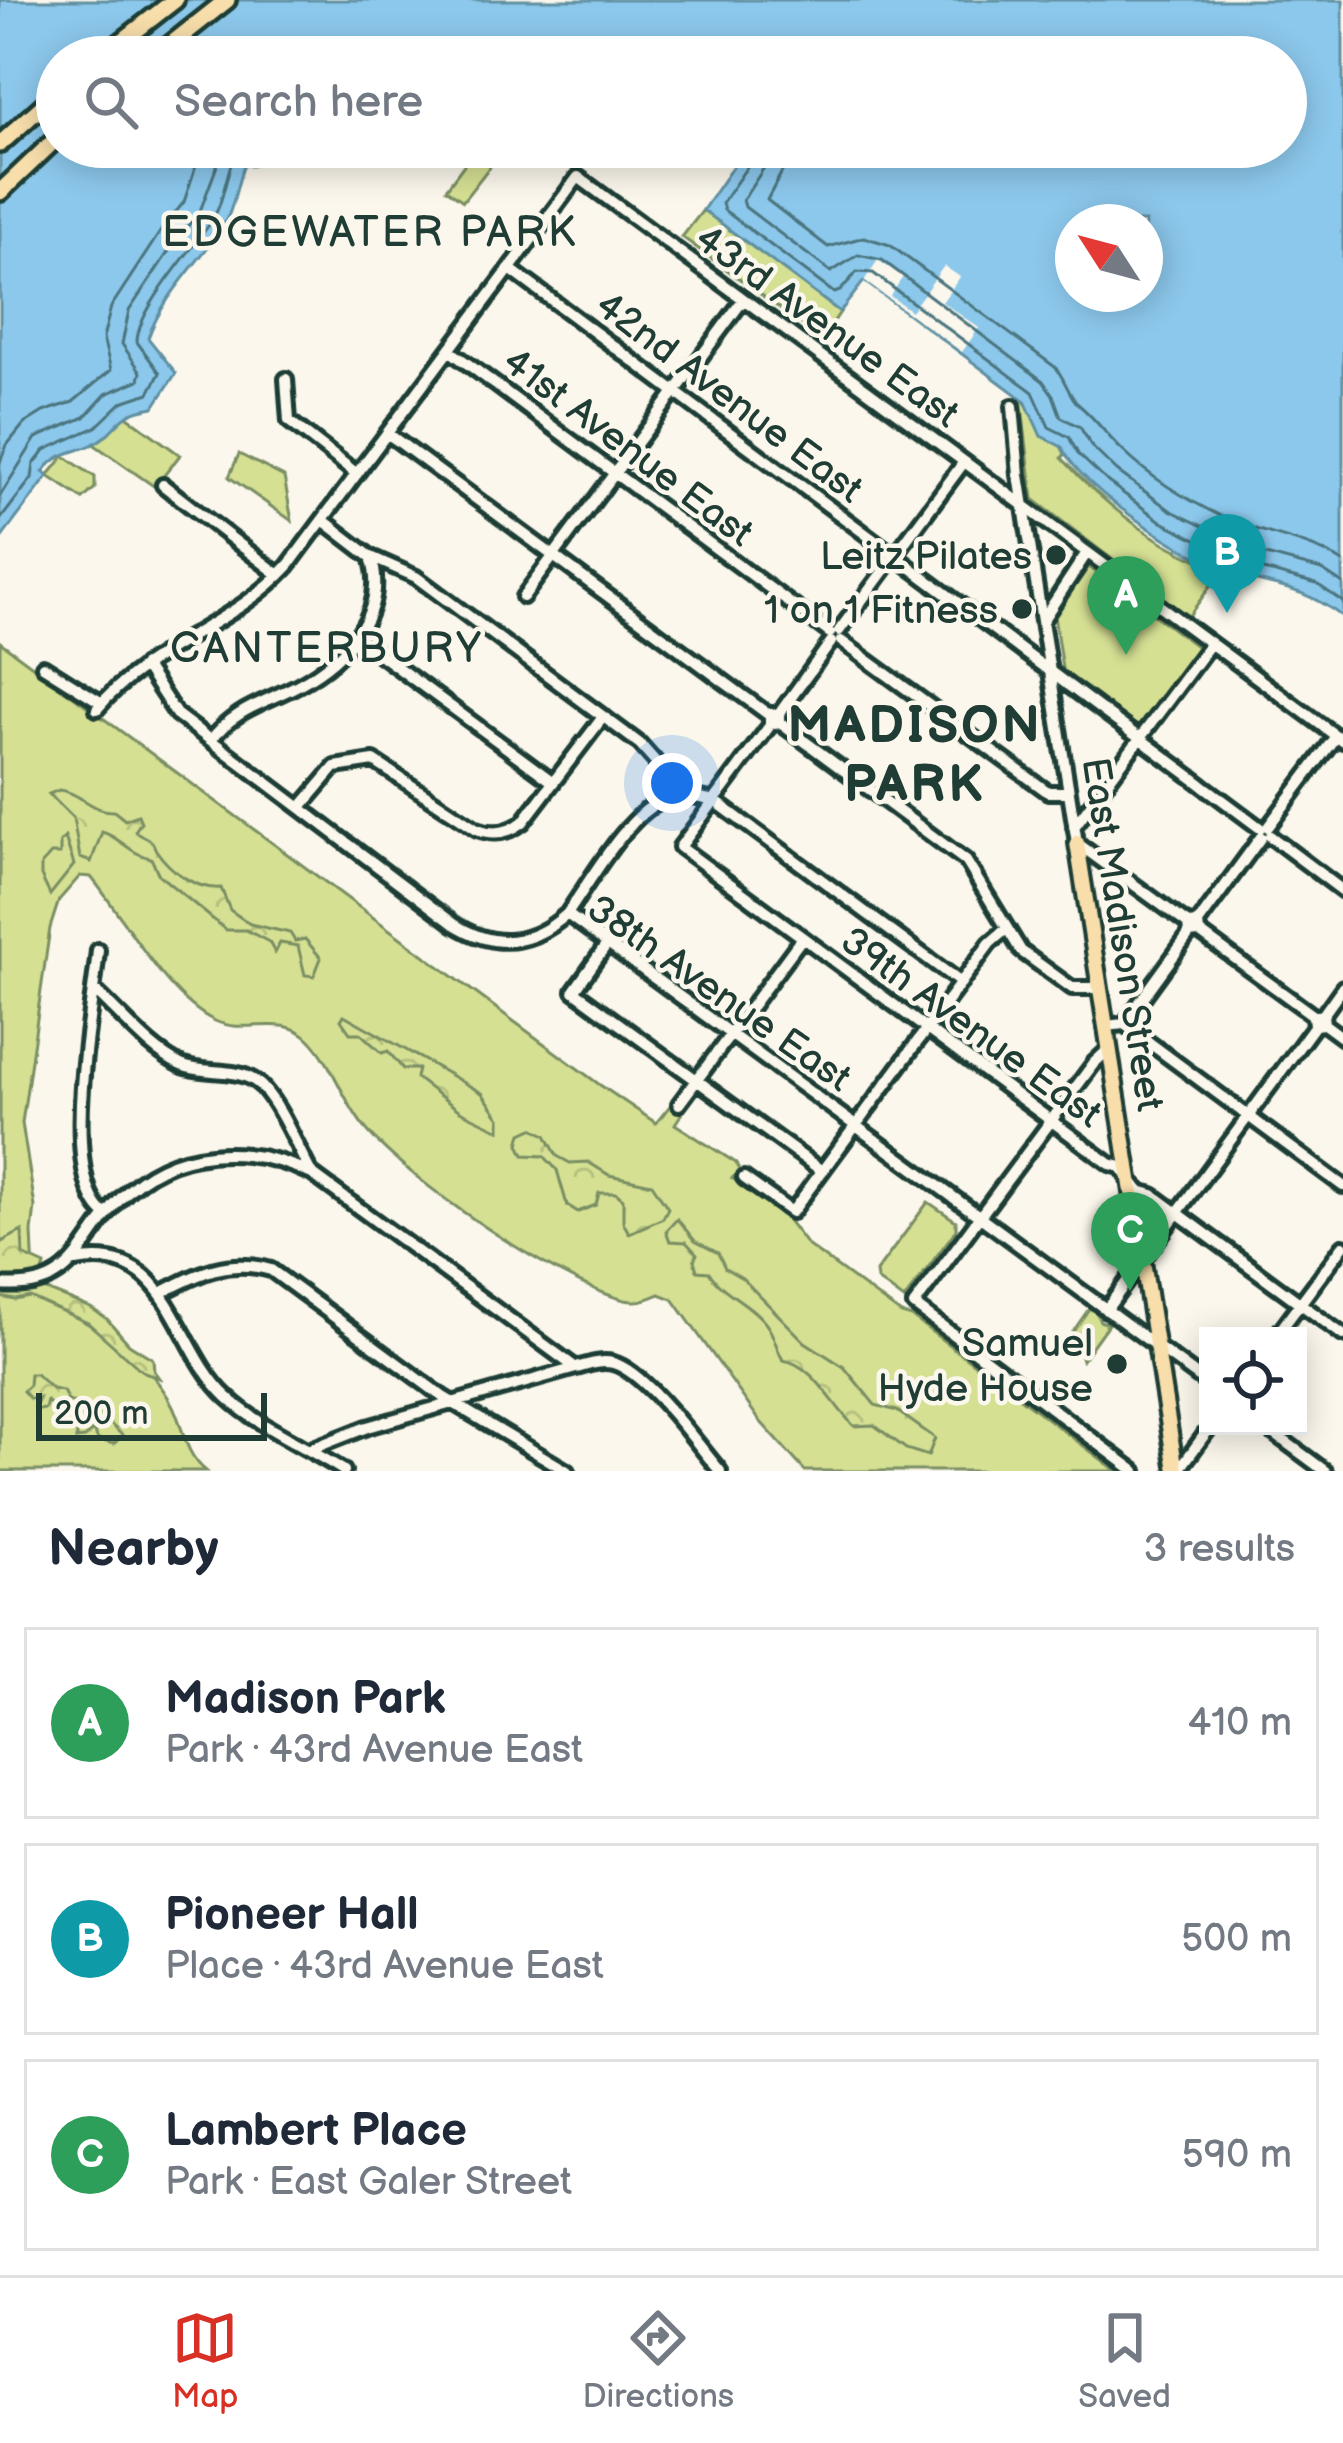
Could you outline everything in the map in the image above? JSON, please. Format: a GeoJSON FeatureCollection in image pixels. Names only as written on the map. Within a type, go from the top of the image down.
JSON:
{"type":"FeatureCollection","features":[{"type":"Feature","properties":{"kind":"highway"},"geometry":{"type":"LineString","coordinates":[[129,36],[175,0]]}},
{"type":"Feature","properties":{"kind":"highway"},"geometry":{"type":"LineString","coordinates":[[182,36],[227,0]]}},
{"type":"Feature","properties":{"kind":"highway"},"geometry":{"type":"LineString","coordinates":[[0,144],[36,112]]}},
{"type":"Feature","properties":{"kind":"highway"},"geometry":{"type":"LineString","coordinates":[[0,192],[36,158]]}},
{"type":"Feature","properties":{"kind":"main road","name":"East Madison Street"},"geometry":{"type":"LineString","coordinates":[[1075,835],[1177,1471]]}},
{"type":"Feature","properties":{"kind":"street","name":"43rd Avenue East"},"geometry":{"type":"LineString","coordinates":[[510,269],[578,177],[1340,739]]}},
{"type":"Feature","properties":{"kind":"street"},"geometry":{"type":"LineString","coordinates":[[43,666],[100,706],[122,681],[232,614],[279,575],[510,269]]}},
{"type":"Feature","properties":{"kind":"street","name":"42nd Avenue East"},"geometry":{"type":"LineString","coordinates":[[510,269],[1343,890]]}},
{"type":"Feature","properties":{"kind":"street"},"geometry":{"type":"LineString","coordinates":[[523,597],[743,300]]}},
{"type":"Feature","properties":{"kind":"street","name":"41st Avenue East"},"geometry":{"type":"LineString","coordinates":[[449,350],[1048,792],[1069,792]]}},
{"type":"Feature","properties":{"kind":"street"},"geometry":{"type":"LineString","coordinates":[[286,379],[289,421],[357,474]]}},
{"type":"Feature","properties":{"kind":"street","name":"East Madison Street"},"geometry":{"type":"LineString","coordinates":[[1013,406],[1075,835]]}},
{"type":"Feature","properties":{"kind":"street"},"geometry":{"type":"LineString","coordinates":[[387,433],[966,861],[1021,951],[1072,988],[1099,988]]}},
{"type":"Feature","properties":{"kind":"street"},"geometry":{"type":"LineString","coordinates":[[715,801],[964,462]]}},
{"type":"Feature","properties":{"kind":"street"},"geometry":{"type":"LineString","coordinates":[[163,485],[279,575]]}},
{"type":"Feature","properties":{"kind":"street"},"geometry":{"type":"LineString","coordinates":[[323,520],[371,557],[416,577],[648,752],[669,797]]}},
{"type":"Feature","properties":{"kind":"street"},"geometry":{"type":"LineString","coordinates":[[1029,533],[1034,524],[1044,521]]}},
{"type":"Feature","properties":{"kind":"street"},"geometry":{"type":"LineString","coordinates":[[1042,625],[1054,598],[1086,554]]}},
{"type":"Feature","properties":{"kind":"street"},"geometry":{"type":"LineString","coordinates":[[211,740],[233,716],[316,674],[356,636],[377,598],[379,580],[371,557]]}},
{"type":"Feature","properties":{"kind":"street"},"geometry":{"type":"LineString","coordinates":[[1037,592],[1054,598]]}},
{"type":"Feature","properties":{"kind":"street"},"geometry":{"type":"LineString","coordinates":[[356,636],[553,782]]}},
{"type":"Feature","properties":{"kind":"street"},"geometry":{"type":"LineString","coordinates":[[1210,644],[1075,835],[1343,1038]]}},
{"type":"Feature","properties":{"kind":"street","name":"38th Avenue East"},"geometry":{"type":"LineString","coordinates":[[145,665],[166,704],[454,924],[502,943],[538,935],[567,914],[1199,1378]]}},
{"type":"Feature","properties":{"kind":"street"},"geometry":{"type":"LineString","coordinates":[[302,807],[335,767],[374,761],[477,830],[507,830],[523,822],[603,717]]}},
{"type":"Feature","properties":{"kind":"street"},"geometry":{"type":"LineString","coordinates":[[1124,1024],[1340,739]]}},
{"type":"Feature","properties":{"kind":"street"},"geometry":{"type":"LineString","coordinates":[[567,914],[630,826],[669,797],[715,801],[961,983]]}},
{"type":"Feature","properties":{"kind":"street","name":"39th Avenue East"},"geometry":{"type":"LineString","coordinates":[[715,801],[680,847],[1110,1164],[1121,1167],[1139,1191],[1177,1212],[1343,1335]]}},
{"type":"Feature","properties":{"kind":"street"},"geometry":{"type":"LineString","coordinates":[[744,1178],[792,1212],[1005,930]]}},
{"type":"Feature","properties":{"kind":"street"},"geometry":{"type":"LineString","coordinates":[[679,1104],[802,938]]}},
{"type":"Feature","properties":{"kind":"street"},"geometry":{"type":"LineString","coordinates":[[608,943],[574,991],[822,1171]]}},
{"type":"Feature","properties":{"kind":"street"},"geometry":{"type":"LineString","coordinates":[[98,950],[78,1123],[90,1196],[106,1215]]}},
{"type":"Feature","properties":{"kind":"street"},"geometry":{"type":"LineString","coordinates":[[1106,1310],[1343,987]]}},
{"type":"Feature","properties":{"kind":"street"},"geometry":{"type":"LineString","coordinates":[[94,990],[167,1057],[184,1066],[242,1075],[257,1082],[312,1174]]}},
{"type":"Feature","properties":{"kind":"street"},"geometry":{"type":"LineString","coordinates":[[1106,1026],[1124,1024],[1343,1186]]}},
{"type":"Feature","properties":{"kind":"street"},"geometry":{"type":"LineString","coordinates":[[1109,1049],[914,1305],[1135,1471]]}},
{"type":"Feature","properties":{"kind":"street"},"geometry":{"type":"LineString","coordinates":[[276,1160],[290,1154],[291,1138]]}},
{"type":"Feature","properties":{"kind":"street"},"geometry":{"type":"LineString","coordinates":[[76,1261],[106,1215],[143,1180],[179,1162],[227,1153],[276,1160],[312,1174],[576,1368]]}},
{"type":"Feature","properties":{"kind":"street"},"geometry":{"type":"LineString","coordinates":[[1283,1327],[1343,1246]]}},
{"type":"Feature","properties":{"kind":"street"},"geometry":{"type":"LineString","coordinates":[[0,1285],[32,1284],[76,1261],[95,1258],[140,1270],[160,1293],[224,1394],[344,1471]]}},
{"type":"Feature","properties":{"kind":"street"},"geometry":{"type":"LineString","coordinates":[[160,1293],[227,1264],[271,1270],[454,1403],[566,1471]]}},
{"type":"Feature","properties":{"kind":"street"},"geometry":{"type":"LineString","coordinates":[[311,1449],[367,1426],[599,1362],[622,1367],[647,1389],[720,1471]]}},
{"type":"Feature","properties":{"kind":"street"},"geometry":{"type":"LineString","coordinates":[[1177,1471],[1204,1435]]}},
{"type":"Feature","properties":{"kind":"street"},"geometry":{"type":"LineString","coordinates":[[1276,1435],[1325,1471]]}},
{"type":"Feature","properties":{"kind":"green space"},"geometry":{"type":"Polygon","coordinates":[[[462,168],[489,168],[463,201],[446,189],[462,168]]]}},
{"type":"Feature","properties":{"kind":"green space"},"geometry":{"type":"Polygon","coordinates":[[[703,210],[840,312],[822,339],[682,237],[703,210]]]}},
{"type":"Feature","properties":{"kind":"green space"},"geometry":{"type":"Polygon","coordinates":[[[1021,398],[1041,436],[1061,446],[1062,458],[1096,493],[1156,538],[1223,569],[1188,617],[1033,499],[1021,398]]]}},
{"type":"Feature","properties":{"kind":"green space"},"geometry":{"type":"Polygon","coordinates":[[[124,414],[180,455],[155,487],[92,443],[106,436],[124,414]]]}},
{"type":"Feature","properties":{"kind":"green space"},"geometry":{"type":"Polygon","coordinates":[[[239,454],[284,477],[292,521],[229,477],[239,454]]]}},
{"type":"Feature","properties":{"kind":"green space"},"geometry":{"type":"Polygon","coordinates":[[[64,456],[95,477],[95,488],[83,499],[48,476],[64,456]]]}},
{"type":"Feature","properties":{"kind":"green space","name":"MADISON PARK"},"geometry":{"type":"Polygon","coordinates":[[[1089,567],[1199,648],[1137,729],[1063,675],[1054,616],[1089,567]]]}},
{"type":"Feature","properties":{"kind":"green space"},"geometry":{"type":"Polygon","coordinates":[[[0,642],[600,1085],[656,1123],[673,1102],[684,1110],[675,1124],[736,1163],[740,1172],[732,1178],[784,1215],[807,1245],[901,1314],[912,1317],[1117,1471],[805,1471],[760,1421],[673,1299],[660,1294],[630,1301],[596,1290],[523,1251],[446,1199],[362,1124],[309,1039],[276,1025],[227,1025],[197,1010],[163,976],[91,877],[80,876],[59,900],[50,928],[22,1123],[35,1207],[35,1297],[95,1328],[147,1370],[173,1406],[189,1449],[206,1471],[0,1471],[0,642]]]}},
{"type":"Feature","properties":{"kind":"green space"},"geometry":{"type":"Polygon","coordinates":[[[59,790],[114,811],[125,820],[138,815],[141,822],[135,831],[152,842],[176,872],[202,886],[221,888],[230,910],[250,924],[290,933],[295,941],[305,939],[321,958],[314,976],[305,975],[298,946],[280,943],[275,953],[269,942],[246,930],[226,930],[159,875],[151,858],[108,834],[102,832],[91,862],[80,858],[73,818],[49,794],[59,790]]]}},
{"type":"Feature","properties":{"kind":"green space"},"geometry":{"type":"Polygon","coordinates":[[[65,837],[74,865],[50,895],[41,865],[51,854],[60,854],[65,837]]]}},
{"type":"Feature","properties":{"kind":"green space"},"geometry":{"type":"Polygon","coordinates":[[[344,1015],[482,1093],[500,1118],[500,1130],[460,1111],[416,1078],[418,1069],[403,1069],[388,1051],[382,1053],[360,1033],[350,1033],[341,1020],[344,1015]]]}},
{"type":"Feature","properties":{"kind":"green space"},"geometry":{"type":"Polygon","coordinates":[[[533,1128],[546,1135],[557,1156],[570,1163],[588,1162],[609,1175],[652,1184],[668,1208],[663,1218],[629,1233],[623,1222],[623,1199],[616,1193],[599,1193],[596,1205],[578,1212],[567,1205],[557,1170],[544,1156],[524,1155],[519,1144],[522,1133],[533,1128]]]}},
{"type":"Feature","properties":{"kind":"green space"},"geometry":{"type":"Polygon","coordinates":[[[928,1202],[956,1221],[956,1230],[904,1300],[877,1280],[876,1272],[928,1202]]]}},
{"type":"Feature","properties":{"kind":"green space"},"geometry":{"type":"Polygon","coordinates":[[[677,1219],[695,1241],[718,1253],[725,1268],[742,1278],[805,1342],[844,1367],[875,1405],[897,1411],[935,1438],[928,1456],[906,1449],[874,1425],[854,1426],[813,1377],[783,1360],[759,1316],[709,1272],[697,1271],[697,1254],[686,1242],[670,1241],[666,1231],[677,1219]]]}},
{"type":"Feature","properties":{"kind":"green space"},"geometry":{"type":"Polygon","coordinates":[[[22,1231],[23,1255],[45,1265],[39,1287],[107,1319],[129,1344],[153,1359],[159,1378],[142,1371],[88,1323],[30,1297],[0,1297],[0,1243],[22,1231]]]}},
{"type":"Feature","properties":{"kind":"green space"},"geometry":{"type":"Polygon","coordinates":[[[1093,1303],[1100,1321],[1108,1324],[1082,1360],[1079,1349],[1065,1343],[1093,1303]]]}},
{"type":"Feature","properties":{"kind":"green space"},"geometry":{"type":"Polygon","coordinates":[[[30,1374],[63,1391],[68,1401],[98,1412],[122,1435],[114,1444],[98,1440],[93,1430],[76,1439],[78,1429],[65,1420],[67,1406],[54,1409],[47,1401],[45,1409],[35,1408],[39,1398],[30,1399],[23,1391],[30,1374]]]}},
{"type":"Feature","properties":{"kind":"water"},"geometry":{"type":"Polygon","coordinates":[[[0,0],[1343,0],[1343,617],[1308,596],[1227,571],[1144,525],[1093,485],[1062,447],[1041,436],[1025,401],[864,281],[840,312],[703,210],[732,168],[1307,168],[1307,36],[36,36],[36,168],[243,168],[226,221],[171,294],[148,338],[176,373],[154,407],[130,414],[96,443],[65,454],[43,472],[48,476],[0,540],[0,0]]]}},
{"type":"Feature","properties":{"kind":"pier"},"geometry":{"type":"Polygon","coordinates":[[[878,260],[903,277],[890,296],[911,311],[944,266],[960,277],[942,302],[979,328],[962,352],[864,281],[878,260]]]}},
{"type":"Feature","properties":{"kind":"place","name":"Leitz Pilates"},"geometry":{"type":"Point","coordinates":[1056,555]}},
{"type":"Feature","properties":{"kind":"place","name":"1 on 1 Fitness"},"geometry":{"type":"Point","coordinates":[1022,609]}},
{"type":"Feature","properties":{"kind":"place","name":"Pioneer Hall"},"geometry":{"type":"Point","coordinates":[1227,613]}},
{"type":"Feature","properties":{"kind":"place","name":"Madison Park"},"geometry":{"type":"Point","coordinates":[1126,655]}},
{"type":"Feature","properties":{"kind":"place","name":"Lambert Place"},"geometry":{"type":"Point","coordinates":[1130,1291]}},
{"type":"Feature","properties":{"kind":"place","name":"Samuel Hyde House"},"geometry":{"type":"Point","coordinates":[1117,1364]}},
{"type":"Feature","properties":{"kind":"district","name":"EDGEWATER PARK"},"geometry":{"type":"Point","coordinates":[370,231]}},
{"type":"Feature","properties":{"kind":"district","name":"CANTERBURY"},"geometry":{"type":"Point","coordinates":[327,647]}},
{"type":"Feature","properties":{"kind":"district","name":"MADISON PARK"},"geometry":{"type":"Point","coordinates":[915,753]}}]}
